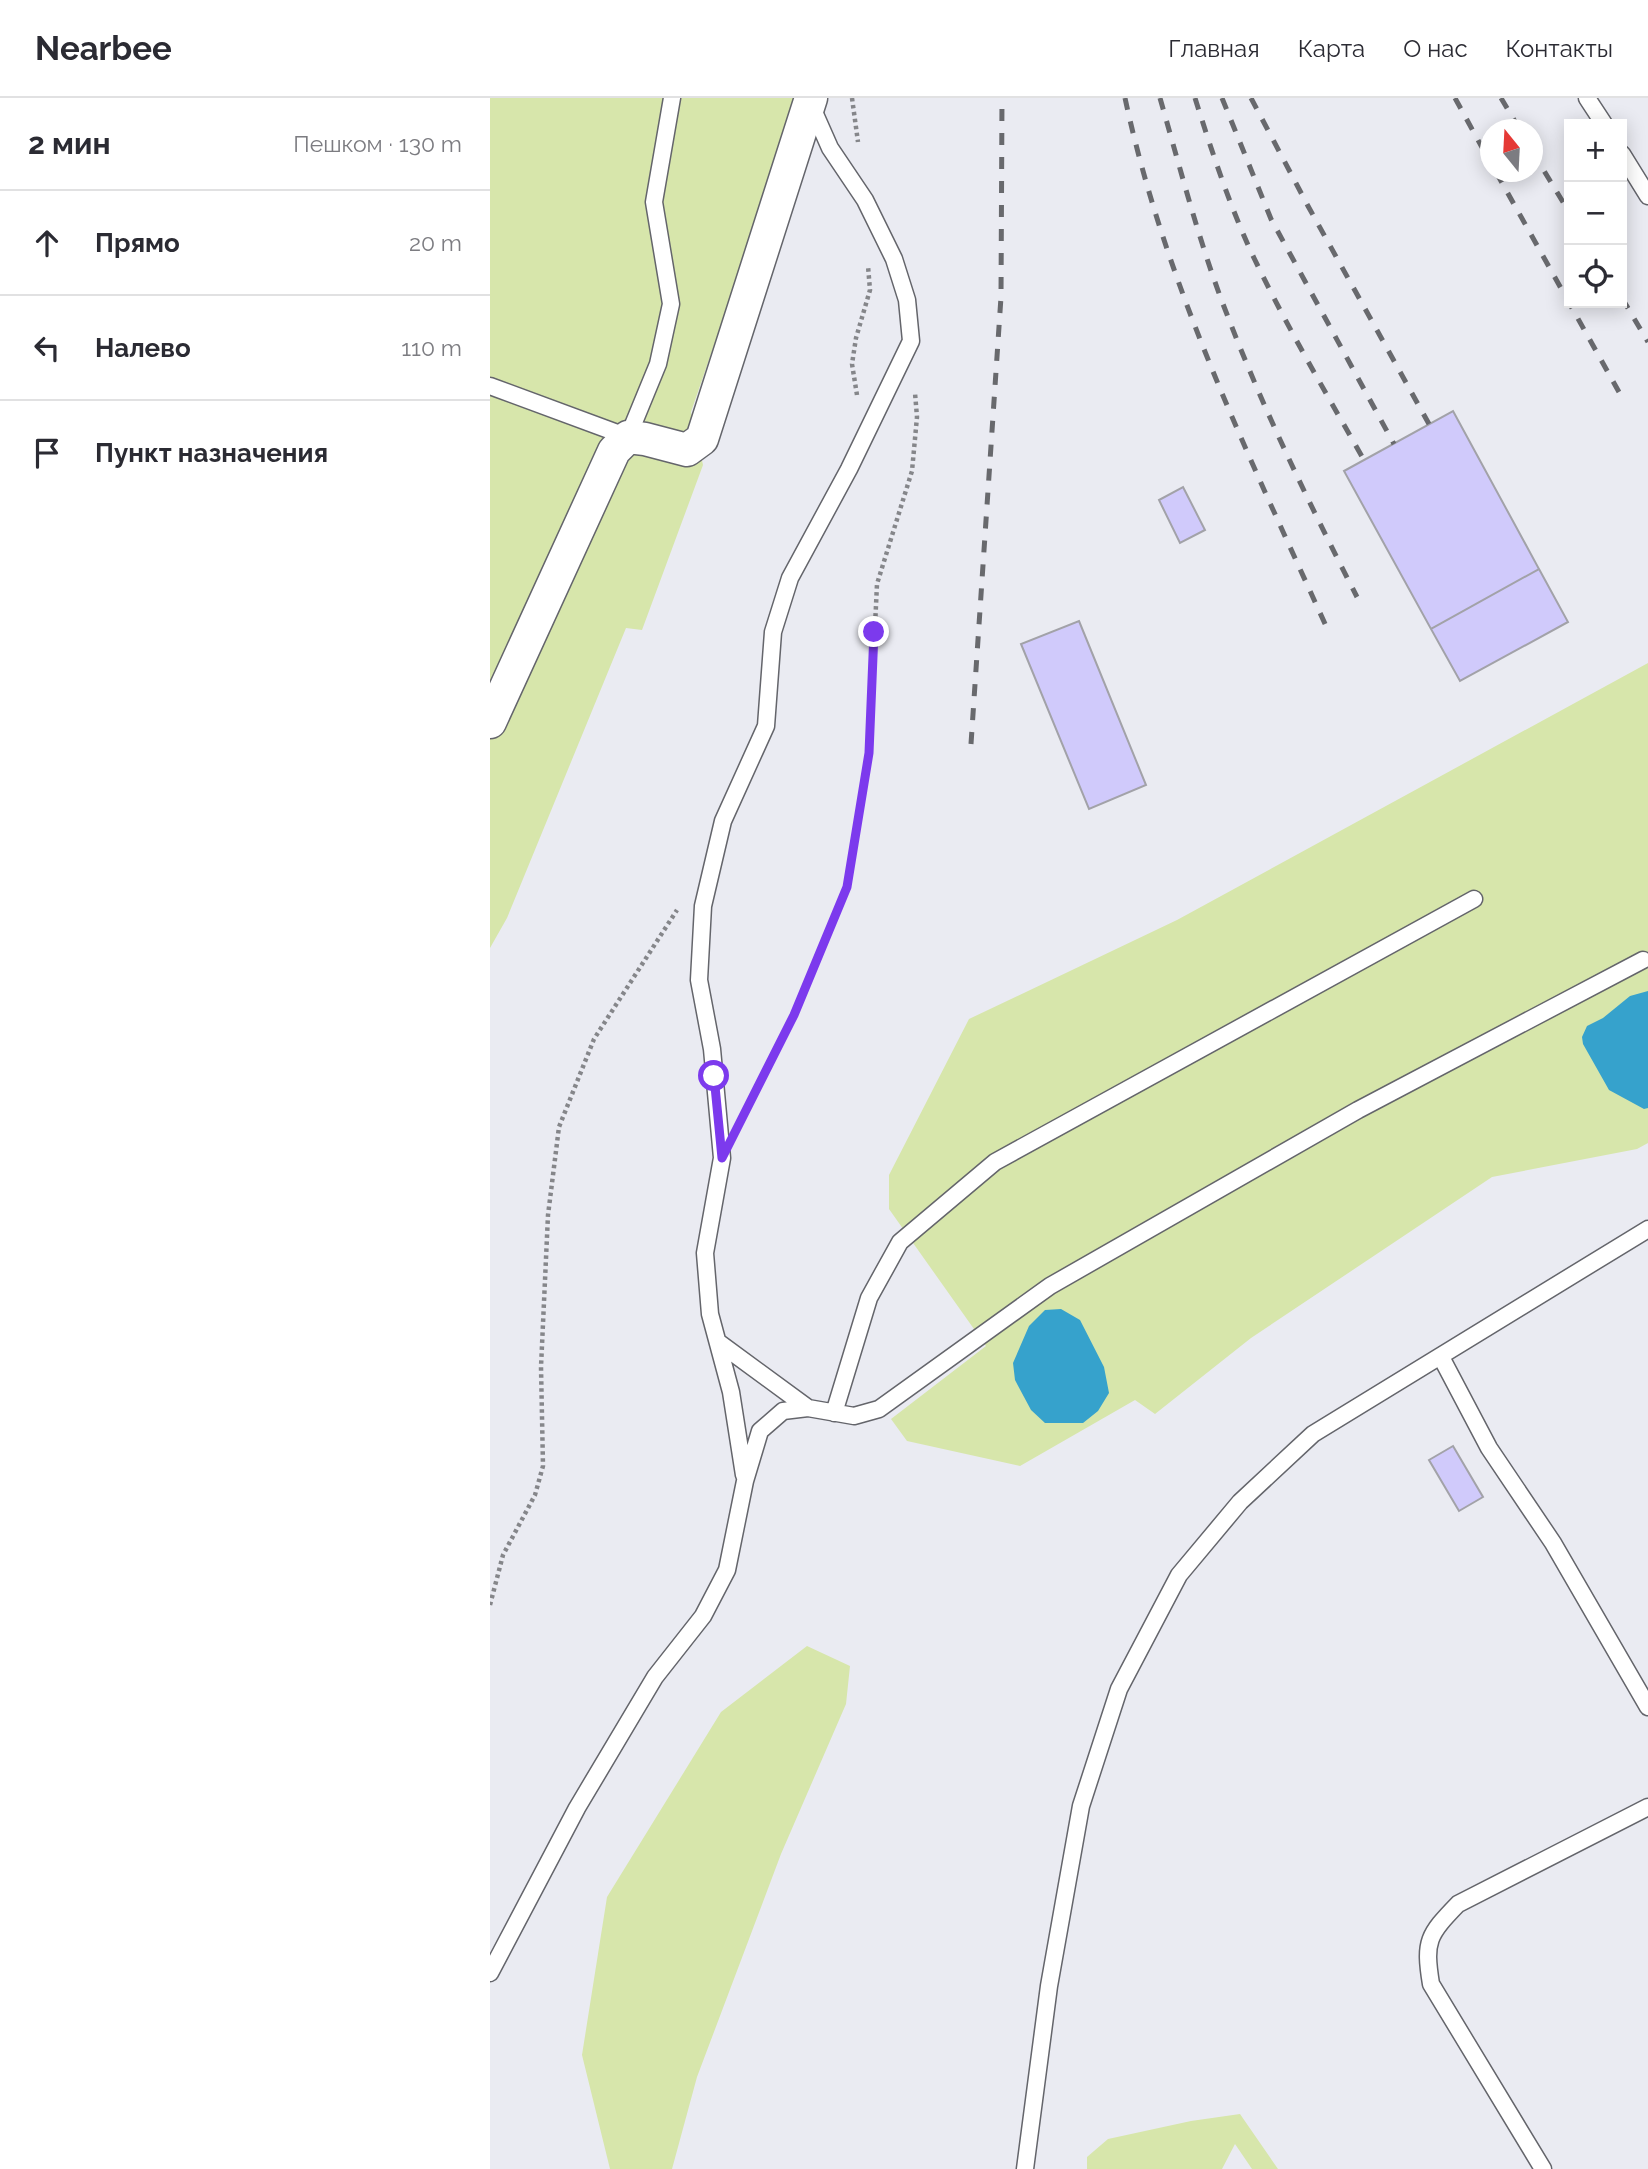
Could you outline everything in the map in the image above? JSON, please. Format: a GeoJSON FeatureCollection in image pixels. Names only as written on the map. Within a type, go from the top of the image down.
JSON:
{"type":"FeatureCollection","features":[{"type":"Feature","properties":{"kind":"street"},"geometry":{"type":"LineString","coordinates":[[490,722],[614,451],[628,437],[687,450],[702,439],[810,100]]}},
{"type":"Feature","properties":{"kind":"lane"},"geometry":{"type":"LineString","coordinates":[[490,386],[628,437],[658,364],[671,304],[654,202],[672,98]]}},
{"type":"Feature","properties":{"kind":"lane"},"geometry":{"type":"LineString","coordinates":[[1587,98],[1601,119]]}},
{"type":"Feature","properties":{"kind":"lane"},"geometry":{"type":"LineString","coordinates":[[745,1481],[732,1391],[710,1314],[705,1253],[722,1158],[712,1049],[699,980],[703,906],[723,821],[766,726],[773,632],[790,578],[849,469],[911,341],[907,300],[894,259],[865,200],[830,148],[810,100]]}},
{"type":"Feature","properties":{"kind":"lane"},"geometry":{"type":"LineString","coordinates":[[1627,162],[1648,197]]}},
{"type":"Feature","properties":{"kind":"lane"},"geometry":{"type":"LineString","coordinates":[[834,1413],[869,1298],[900,1242],[995,1162],[1474,899]]}},
{"type":"Feature","properties":{"kind":"lane"},"geometry":{"type":"LineString","coordinates":[[490,1973],[577,1808],[648,1689],[703,1616],[727,1570],[745,1481],[760,1431],[783,1410],[808,1408],[855,1416],[880,1409],[1050,1286],[1358,1110],[1643,960]]}},
{"type":"Feature","properties":{"kind":"lane"},"geometry":{"type":"LineString","coordinates":[[1025,2169],[1049,1986],[1081,1806],[1119,1689],[1179,1575],[1240,1502],[1313,1434],[1648,1228]]}},
{"type":"Feature","properties":{"kind":"lane"},"geometry":{"type":"LineString","coordinates":[[718,1342],[808,1408]]}},
{"type":"Feature","properties":{"kind":"lane"},"geometry":{"type":"LineString","coordinates":[[1441,1357],[1489,1448],[1553,1543],[1648,1707]]}},
{"type":"Feature","properties":{"kind":"lane"},"geometry":{"type":"LineString","coordinates":[[1543,2169],[1431,1984],[1426,1953],[1436,1926],[1458,1904],[1648,1807]]}},
{"type":"Feature","properties":{"kind":"path"},"geometry":{"type":"LineString","coordinates":[[852,98],[859,149]]}},
{"type":"Feature","properties":{"kind":"path"},"geometry":{"type":"LineString","coordinates":[[857,399],[852,364],[856,338],[870,290],[868,265]]}},
{"type":"Feature","properties":{"kind":"path"},"geometry":{"type":"LineString","coordinates":[[722,1158],[794,1015],[847,887],[869,753],[877,584],[912,471],[917,417],[915,392]]}},
{"type":"Feature","properties":{"kind":"path"},"geometry":{"type":"LineString","coordinates":[[490,1605],[503,1555],[535,1495],[543,1466],[541,1367],[547,1229],[559,1127],[594,1039],[679,907]]}},
{"type":"Feature","properties":{"kind":"green space"},"geometry":{"type":"Polygon","coordinates":[[[490,98],[799,98],[691,412],[703,465],[642,630],[626,628],[507,918],[490,948],[490,98]]]}},
{"type":"Feature","properties":{"kind":"green space"},"geometry":{"type":"Polygon","coordinates":[[[1648,663],[1648,1143],[1637,1149],[1492,1177],[1251,1338],[1155,1414],[1135,1400],[1020,1466],[907,1441],[891,1419],[986,1346],[889,1209],[889,1175],[969,1019],[1177,920],[1648,663]]]}},
{"type":"Feature","properties":{"kind":"green space"},"geometry":{"type":"Polygon","coordinates":[[[807,1646],[850,1666],[846,1704],[781,1854],[697,2077],[672,2169],[610,2169],[582,2055],[607,1897],[721,1712],[807,1646]]]}},
{"type":"Feature","properties":{"kind":"green space"},"geometry":{"type":"Polygon","coordinates":[[[1240,2114],[1278,2169],[1252,2169],[1235,2144],[1222,2169],[1087,2169],[1087,2157],[1108,2139],[1191,2121],[1240,2114]]]}},
{"type":"Feature","properties":{"kind":"water"},"geometry":{"type":"Polygon","coordinates":[[[1648,991],[1648,1108],[1644,1109],[1609,1090],[1583,1044],[1582,1037],[1587,1026],[1603,1018],[1630,996],[1648,991]]]}},
{"type":"Feature","properties":{"kind":"water"},"geometry":{"type":"Polygon","coordinates":[[[1061,1309],[1080,1320],[1104,1367],[1109,1393],[1098,1411],[1083,1423],[1045,1423],[1031,1410],[1015,1380],[1013,1363],[1029,1326],[1045,1310],[1061,1309]]]}},
{"type":"Feature","properties":{"kind":"building"},"geometry":{"type":"Polygon","coordinates":[[[1453,411],[1539,569],[1431,629],[1344,471],[1453,411]]]}},
{"type":"Feature","properties":{"kind":"building"},"geometry":{"type":"Polygon","coordinates":[[[1183,487],[1205,530],[1180,543],[1159,500],[1183,487]]]}},
{"type":"Feature","properties":{"kind":"building"},"geometry":{"type":"Polygon","coordinates":[[[1539,569],[1568,622],[1460,681],[1431,629],[1539,569]]]}},
{"type":"Feature","properties":{"kind":"building"},"geometry":{"type":"Polygon","coordinates":[[[1079,621],[1146,785],[1089,809],[1021,644],[1079,621]]]}},
{"type":"Feature","properties":{"kind":"building"},"geometry":{"type":"Polygon","coordinates":[[[1453,1446],[1483,1497],[1459,1511],[1429,1460],[1453,1446]]]}},
{"type":"Feature","properties":{"kind":"railway"},"geometry":{"type":"LineString","coordinates":[[971,744],[1001,297],[1002,98]]}},
{"type":"Feature","properties":{"kind":"railway"},"geometry":{"type":"LineString","coordinates":[[1125,98],[1162,235],[1211,367],[1326,626]]}},
{"type":"Feature","properties":{"kind":"railway"},"geometry":{"type":"LineString","coordinates":[[1160,98],[1200,236],[1228,317],[1289,458],[1357,597]]}},
{"type":"Feature","properties":{"kind":"railway"},"geometry":{"type":"LineString","coordinates":[[1195,98],[1245,239],[1293,335],[1364,460]]}},
{"type":"Feature","properties":{"kind":"railway"},"geometry":{"type":"LineString","coordinates":[[1222,98],[1271,219],[1394,444]]}},
{"type":"Feature","properties":{"kind":"railway"},"geometry":{"type":"LineString","coordinates":[[1251,98],[1429,424]]}},
{"type":"Feature","properties":{"kind":"railway"},"geometry":{"type":"LineString","coordinates":[[1455,98],[1480,144]]}},
{"type":"Feature","properties":{"kind":"railway"},"geometry":{"type":"LineString","coordinates":[[1501,98],[1513,119]]}},
{"type":"Feature","properties":{"kind":"railway"},"geometry":{"type":"LineString","coordinates":[[1543,169],[1564,204]]}},
{"type":"Feature","properties":{"kind":"railway"},"geometry":{"type":"LineString","coordinates":[[1502,182],[1619,392]]}},
{"type":"Feature","properties":{"kind":"railway"},"geometry":{"type":"LineString","coordinates":[[1627,306],[1648,342]]}},
{"type":"Feature","properties":{"kind":"route"},"geometry":{"type":"LineString","coordinates":[[714,1076],[722,1158],[794,1015],[847,887],[869,753],[874,632]]}}]}
